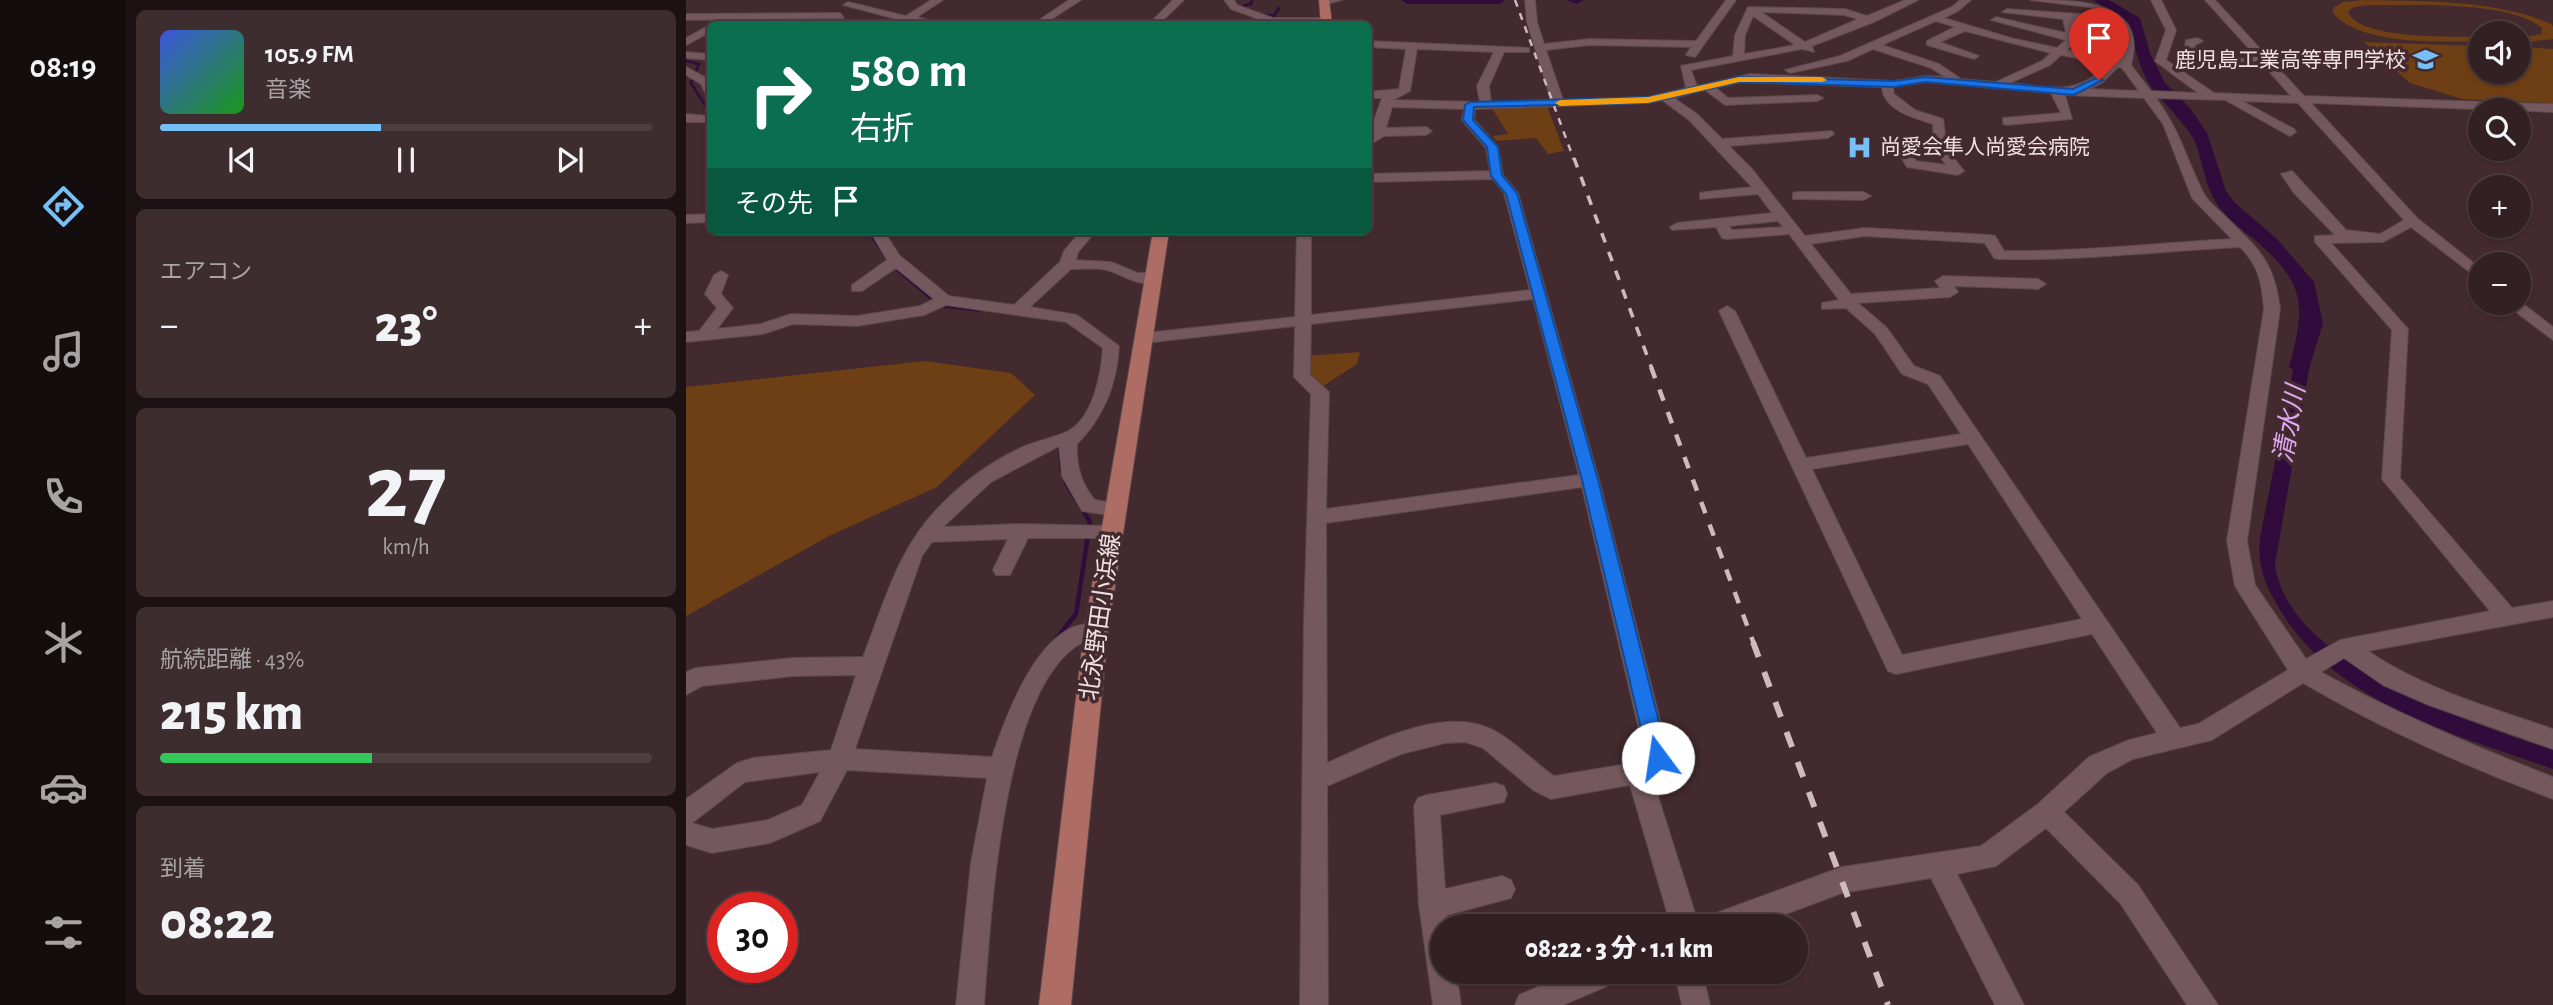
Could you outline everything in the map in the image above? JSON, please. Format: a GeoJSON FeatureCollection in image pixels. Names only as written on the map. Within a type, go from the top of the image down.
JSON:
{"type":"FeatureCollection","features":[{"type":"Feature","properties":{"kind":"main road"},"geometry":{"type":"LineString","coordinates":[[1325,2],[1327,21]]}},
{"type":"Feature","properties":{"kind":"main road","name":"北永野田小浜線"},"geometry":{"type":"LineString","coordinates":[[1055,1005],[1096,632],[1096,533],[1115,509],[1160,235]]}},
{"type":"Feature","properties":{"kind":"street"},"geometry":{"type":"LineString","coordinates":[[908,19],[938,0]]}},
{"type":"Feature","properties":{"kind":"street"},"geometry":{"type":"LineString","coordinates":[[1043,21],[1076,0]]}},
{"type":"Feature","properties":{"kind":"street"},"geometry":{"type":"LineString","coordinates":[[1157,21],[1179,0]]}},
{"type":"Feature","properties":{"kind":"street"},"geometry":{"type":"LineString","coordinates":[[1229,0],[1234,7],[1269,21]]}},
{"type":"Feature","properties":{"kind":"street"},"geometry":{"type":"LineString","coordinates":[[1325,2],[1337,0]]}},
{"type":"Feature","properties":{"kind":"street"},"geometry":{"type":"LineString","coordinates":[[1530,0],[1532,22],[1558,103]]}},
{"type":"Feature","properties":{"kind":"street"},"geometry":{"type":"LineString","coordinates":[[1689,58],[1722,18],[1731,0]]}},
{"type":"Feature","properties":{"kind":"street"},"geometry":{"type":"LineString","coordinates":[[1841,0],[1845,12]]}},
{"type":"Feature","properties":{"kind":"street"},"geometry":{"type":"LineString","coordinates":[[1692,89],[1685,68],[1804,46],[1913,0]]}},
{"type":"Feature","properties":{"kind":"street"},"geometry":{"type":"LineString","coordinates":[[1372,96],[1486,106],[1648,100],[1739,79],[1828,63],[1935,18],[1966,0]]}},
{"type":"Feature","properties":{"kind":"street"},"geometry":{"type":"LineString","coordinates":[[1973,57],[1931,43],[1996,20],[2007,12],[2013,0]]}},
{"type":"Feature","properties":{"kind":"street"},"geometry":{"type":"LineString","coordinates":[[2035,0],[2099,5],[2122,20],[2131,46],[2121,64],[2099,80],[2074,92]]}},
{"type":"Feature","properties":{"kind":"street"},"geometry":{"type":"LineString","coordinates":[[2156,0],[2172,30],[2160,61],[2211,96]]}},
{"type":"Feature","properties":{"kind":"street"},"geometry":{"type":"LineString","coordinates":[[2210,0],[2259,57],[2412,221],[2468,266]]}},
{"type":"Feature","properties":{"kind":"street"},"geometry":{"type":"LineString","coordinates":[[832,21],[839,16],[848,3],[920,21]]}},
{"type":"Feature","properties":{"kind":"street"},"geometry":{"type":"LineString","coordinates":[[723,21],[754,4]]}},
{"type":"Feature","properties":{"kind":"street"},"geometry":{"type":"LineString","coordinates":[[709,15],[727,5]]}},
{"type":"Feature","properties":{"kind":"street"},"geometry":{"type":"LineString","coordinates":[[1751,9],[1845,12],[1906,31]]}},
{"type":"Feature","properties":{"kind":"street"},"geometry":{"type":"LineString","coordinates":[[1751,9],[1828,63]]}},
{"type":"Feature","properties":{"kind":"street"},"geometry":{"type":"LineString","coordinates":[[1738,57],[1740,35],[1751,9]]}},
{"type":"Feature","properties":{"kind":"street"},"geometry":{"type":"LineString","coordinates":[[1799,11],[1834,33]]}},
{"type":"Feature","properties":{"kind":"street"},"geometry":{"type":"LineString","coordinates":[[2007,12],[2122,20]]}},
{"type":"Feature","properties":{"kind":"street"},"geometry":{"type":"LineString","coordinates":[[686,17],[839,16]]}},
{"type":"Feature","properties":{"kind":"street"},"geometry":{"type":"LineString","coordinates":[[2068,16],[2073,38]]}},
{"type":"Feature","properties":{"kind":"street"},"geometry":{"type":"LineString","coordinates":[[1935,18],[2009,41],[2121,64],[2169,124],[2199,198],[2246,242],[2266,269],[2272,309],[2237,541],[2239,564],[2245,586],[2307,670],[2352,700],[2460,750],[2553,788]]}},
{"type":"Feature","properties":{"kind":"street"},"geometry":{"type":"LineString","coordinates":[[1996,20],[2073,38]]}},
{"type":"Feature","properties":{"kind":"street"},"geometry":{"type":"LineString","coordinates":[[686,42],[707,30]]}},
{"type":"Feature","properties":{"kind":"street"},"geometry":{"type":"LineString","coordinates":[[698,35],[707,35]]}},
{"type":"Feature","properties":{"kind":"street"},"geometry":{"type":"LineString","coordinates":[[2000,83],[2046,63],[2073,38]]}},
{"type":"Feature","properties":{"kind":"street"},"geometry":{"type":"LineString","coordinates":[[1935,66],[1973,57],[2009,41]]}},
{"type":"Feature","properties":{"kind":"street"},"geometry":{"type":"LineString","coordinates":[[2199,41],[2190,42],[2188,52],[2245,62],[2259,57]]}},
{"type":"Feature","properties":{"kind":"street"},"geometry":{"type":"LineString","coordinates":[[1541,47],[1589,42],[1698,44]]}},
{"type":"Feature","properties":{"kind":"street"},"geometry":{"type":"LineString","coordinates":[[1372,44],[1525,50]]}},
{"type":"Feature","properties":{"kind":"street"},"geometry":{"type":"LineString","coordinates":[[1372,141],[1379,132],[1388,99],[1404,91],[1412,45]]}},
{"type":"Feature","properties":{"kind":"street"},"geometry":{"type":"LineString","coordinates":[[1873,46],[1935,66],[1960,82]]}},
{"type":"Feature","properties":{"kind":"street"},"geometry":{"type":"LineString","coordinates":[[1486,106],[1483,86],[1501,48]]}},
{"type":"Feature","properties":{"kind":"street"},"geometry":{"type":"LineString","coordinates":[[686,55],[707,57]]}},
{"type":"Feature","properties":{"kind":"street"},"geometry":{"type":"LineString","coordinates":[[686,70],[707,84]]}},
{"type":"Feature","properties":{"kind":"street"},"geometry":{"type":"LineString","coordinates":[[1739,79],[1887,83],[1922,79],[2000,83],[2074,92],[2553,108]]}},
{"type":"Feature","properties":{"kind":"street"},"geometry":{"type":"LineString","coordinates":[[1887,83],[1888,95],[1898,105],[1912,114],[1940,122],[1941,150]]}},
{"type":"Feature","properties":{"kind":"street"},"geometry":{"type":"LineString","coordinates":[[1707,86],[1725,102],[1817,98]]}},
{"type":"Feature","properties":{"kind":"street"},"geometry":{"type":"LineString","coordinates":[[2007,121],[2068,116],[2062,98],[2054,91]]}},
{"type":"Feature","properties":{"kind":"street"},"geometry":{"type":"LineString","coordinates":[[1664,96],[1693,117],[1765,193],[1857,312],[1881,331],[1908,370],[1934,380],[2175,741]]}},
{"type":"Feature","properties":{"kind":"street"},"geometry":{"type":"LineString","coordinates":[[2226,96],[2290,132]]}},
{"type":"Feature","properties":{"kind":"street"},"geometry":{"type":"LineString","coordinates":[[1317,779],[1380,750],[1453,732],[1481,736],[1552,788],[1639,773],[1658,758],[1590,480],[1511,193],[1497,176],[1492,147],[1468,120],[1470,105]]}},
{"type":"Feature","properties":{"kind":"street"},"geometry":{"type":"LineString","coordinates":[[686,118],[707,119]]}},
{"type":"Feature","properties":{"kind":"street"},"geometry":{"type":"LineString","coordinates":[[1379,132],[1426,131]]}},
{"type":"Feature","properties":{"kind":"street"},"geometry":{"type":"LineString","coordinates":[[1721,144],[1828,134]]}},
{"type":"Feature","properties":{"kind":"street"},"geometry":{"type":"LineString","coordinates":[[2287,174],[2294,187],[2327,213],[2341,233],[2376,240]]}},
{"type":"Feature","properties":{"kind":"street"},"geometry":{"type":"LineString","coordinates":[[1372,178],[1497,176]]}},
{"type":"Feature","properties":{"kind":"street"},"geometry":{"type":"LineString","coordinates":[[1704,197],[1793,190],[1800,200],[1864,196]]}},
{"type":"Feature","properties":{"kind":"street"},"geometry":{"type":"LineString","coordinates":[[1677,227],[1783,216]]}},
{"type":"Feature","properties":{"kind":"street"},"geometry":{"type":"LineString","coordinates":[[686,219],[707,218]]}},
{"type":"Feature","properties":{"kind":"street"},"geometry":{"type":"LineString","coordinates":[[1720,221],[1727,235],[1800,239],[1848,246]]}},
{"type":"Feature","properties":{"kind":"street"},"geometry":{"type":"LineString","coordinates":[[2412,221],[2376,240],[2320,239],[2400,329],[2391,479],[2509,619]]}},
{"type":"Feature","properties":{"kind":"street"},"geometry":{"type":"LineString","coordinates":[[1800,239],[1865,232],[1990,239],[1999,255],[2068,256],[2120,249],[2246,242]]}},
{"type":"Feature","properties":{"kind":"street"},"geometry":{"type":"LineString","coordinates":[[880,235],[896,261],[944,300]]}},
{"type":"Feature","properties":{"kind":"street"},"geometry":{"type":"LineString","coordinates":[[1020,308],[1067,264],[1071,251],[1085,235]]}},
{"type":"Feature","properties":{"kind":"street"},"geometry":{"type":"LineString","coordinates":[[1304,235],[1302,377],[1320,392],[1316,517],[1314,1005]]}},
{"type":"Feature","properties":{"kind":"street"},"geometry":{"type":"LineString","coordinates":[[857,288],[896,261]]}},
{"type":"Feature","properties":{"kind":"street"},"geometry":{"type":"LineString","coordinates":[[1067,264],[1111,266],[1136,278],[1154,277]]}},
{"type":"Feature","properties":{"kind":"street"},"geometry":{"type":"LineString","coordinates":[[704,335],[725,308],[713,294],[721,275]]}},
{"type":"Feature","properties":{"kind":"street"},"geometry":{"type":"LineString","coordinates":[[1827,306],[1849,301],[1953,298],[1943,281],[2038,284]]}},
{"type":"Feature","properties":{"kind":"street"},"geometry":{"type":"LineString","coordinates":[[1145,338],[1539,295]]}},
{"type":"Feature","properties":{"kind":"street"},"geometry":{"type":"LineString","coordinates":[[686,337],[763,329],[790,319],[857,321],[924,310],[944,300],[1020,308],[1070,318],[1111,346],[1111,374],[1106,389],[1068,442],[1070,472],[1080,496],[1089,506],[1115,509]]}},
{"type":"Feature","properties":{"kind":"street"},"geometry":{"type":"LineString","coordinates":[[1727,311],[1798,465],[1896,665],[2097,624]]}},
{"type":"Feature","properties":{"kind":"street"},"geometry":{"type":"LineString","coordinates":[[2527,315],[2553,335]]}},
{"type":"Feature","properties":{"kind":"street"},"geometry":{"type":"LineString","coordinates":[[1111,374],[1140,369]]}},
{"type":"Feature","properties":{"kind":"street"},"geometry":{"type":"LineString","coordinates":[[686,833],[712,841],[770,831],[811,813],[840,759],[855,709],[913,554],[925,535],[950,507],[1004,464],[1073,434]]}},
{"type":"Feature","properties":{"kind":"street"},"geometry":{"type":"LineString","coordinates":[[1798,465],[1971,438]]}},
{"type":"Feature","properties":{"kind":"street"},"geometry":{"type":"LineString","coordinates":[[1316,517],[1590,480]]}},
{"type":"Feature","properties":{"kind":"street"},"geometry":{"type":"LineString","coordinates":[[925,535],[1021,531],[1096,533]]}},
{"type":"Feature","properties":{"kind":"street"},"geometry":{"type":"LineString","coordinates":[[1003,570],[1021,531]]}},
{"type":"Feature","properties":{"kind":"street"},"geometry":{"type":"LineString","coordinates":[[1750,914],[1842,880],[1987,857],[2046,812],[2098,765],[2129,751],[2204,733],[2343,649],[2394,636],[2553,610]]}},
{"type":"Feature","properties":{"kind":"street"},"geometry":{"type":"LineString","coordinates":[[970,1005],[981,874],[995,767],[1042,670],[1072,638],[1096,632]]}},
{"type":"Feature","properties":{"kind":"street"},"geometry":{"type":"LineString","coordinates":[[2343,649],[2390,678],[2553,739]]}},
{"type":"Feature","properties":{"kind":"street"},"geometry":{"type":"LineString","coordinates":[[686,686],[696,677],[793,667],[873,666]]}},
{"type":"Feature","properties":{"kind":"street"},"geometry":{"type":"LineString","coordinates":[[686,814],[737,774],[753,769],[840,759],[995,767]]}},
{"type":"Feature","properties":{"kind":"street"},"geometry":{"type":"LineString","coordinates":[[1639,773],[1681,914]]}},
{"type":"Feature","properties":{"kind":"street"},"geometry":{"type":"LineString","coordinates":[[1433,914],[1426,806],[1495,794]]}},
{"type":"Feature","properties":{"kind":"street"},"geometry":{"type":"LineString","coordinates":[[2046,812],[2129,894],[2204,1005]]}},
{"type":"Feature","properties":{"kind":"street"},"geometry":{"type":"LineString","coordinates":[[1939,866],[2010,1005]]}},
{"type":"Feature","properties":{"kind":"street"},"geometry":{"type":"LineString","coordinates":[[1432,905],[1502,889]]}},
{"type":"Feature","properties":{"kind":"street"},"geometry":{"type":"LineString","coordinates":[[1444,984],[1447,1005]]}},
{"type":"Feature","properties":{"kind":"street"},"geometry":{"type":"LineString","coordinates":[[1529,1005],[1578,984]]}},
{"type":"Feature","properties":{"kind":"street"},"geometry":{"type":"LineString","coordinates":[[1691,984],[1696,1005]]}},
{"type":"Feature","properties":{"kind":"shaded area"},"geometry":{"type":"Polygon","coordinates":[[[2363,0],[2458,3],[2506,10],[2549,23],[2553,26],[2553,39],[2531,42],[2531,36],[2541,34],[2542,28],[2527,19],[2484,9],[2434,5],[2368,5],[2354,7],[2348,12],[2356,21],[2369,28],[2387,32],[2468,37],[2468,42],[2402,40],[2362,31],[2346,24],[2333,13],[2333,8],[2343,2],[2363,0]]]}},
{"type":"Feature","properties":{"kind":"shaded area"},"geometry":{"type":"Polygon","coordinates":[[[2364,42],[2468,46],[2468,84],[2531,84],[2531,48],[2553,49],[2553,103],[2531,102],[2531,98],[2462,99],[2410,83],[2364,42]]]}},
{"type":"Feature","properties":{"kind":"shaded area"},"geometry":{"type":"Polygon","coordinates":[[[1547,106],[1564,151],[1548,154],[1536,138],[1496,141],[1493,136],[1508,134],[1492,108],[1547,106]]]}},
{"type":"Feature","properties":{"kind":"shaded area"},"geometry":{"type":"Polygon","coordinates":[[[1360,352],[1357,364],[1320,388],[1306,375],[1307,356],[1360,352]]]}},
{"type":"Feature","properties":{"kind":"shaded area"},"geometry":{"type":"Polygon","coordinates":[[[925,361],[1011,373],[1035,395],[937,487],[829,536],[686,616],[686,387],[925,361]]]}},
{"type":"Feature","properties":{"kind":"water"},"geometry":{"type":"Polygon","coordinates":[[[2313,335],[2311,358],[2275,564],[2287,600],[2312,631],[2347,660],[2433,706],[2553,750],[2553,769],[2438,728],[2365,692],[2332,669],[2303,641],[2279,608],[2266,583],[2261,566],[2260,538],[2299,339],[2313,335]]]}},
{"type":"Feature","properties":{"kind":"waterway"},"geometry":{"type":"LineString","coordinates":[[1242,8],[1239,7],[1251,4],[1252,0]]}},
{"type":"Feature","properties":{"kind":"waterway","name":"清水川"},"geometry":{"type":"LineString","coordinates":[[1408,0],[1499,0]]}},
{"type":"Feature","properties":{"kind":"waterway","name":"清水川"},"geometry":{"type":"LineString","coordinates":[[2100,0],[2135,21],[2143,53],[2158,85],[2184,111],[2189,123],[2199,133],[2217,191],[2228,207],[2270,243],[2304,282],[2309,296],[2312,323],[2300,367]]}},
{"type":"Feature","properties":{"kind":"waterway"},"geometry":{"type":"LineString","coordinates":[[1264,15],[1274,16],[1279,8]]}},
{"type":"Feature","properties":{"kind":"waterway"},"geometry":{"type":"LineString","coordinates":[[1161,21],[1170,13]]}},
{"type":"Feature","properties":{"kind":"waterway"},"geometry":{"type":"LineString","coordinates":[[686,61],[699,64],[691,83],[707,108]]}},
{"type":"Feature","properties":{"kind":"waterway"},"geometry":{"type":"LineString","coordinates":[[872,235],[887,259]]}},
{"type":"Feature","properties":{"kind":"waterway"},"geometry":{"type":"LineString","coordinates":[[893,266],[932,299]]}},
{"type":"Feature","properties":{"kind":"waterway"},"geometry":{"type":"LineString","coordinates":[[943,306],[980,310]]}},
{"type":"Feature","properties":{"kind":"waterway"},"geometry":{"type":"LineString","coordinates":[[1060,449],[1062,471]]}},
{"type":"Feature","properties":{"kind":"waterway"},"geometry":{"type":"LineString","coordinates":[[1053,643],[1076,614],[1090,522],[1066,483]]}},
{"type":"Feature","properties":{"kind":"railway"},"geometry":{"type":"LineString","coordinates":[[1515,0],[1574,160]]}},
{"type":"Feature","properties":{"kind":"railway"},"geometry":{"type":"LineString","coordinates":[[1574,158],[1652,369]]}},
{"type":"Feature","properties":{"kind":"railway"},"geometry":{"type":"LineString","coordinates":[[1651,367],[1754,644]]}},
{"type":"Feature","properties":{"kind":"railway"},"geometry":{"type":"LineString","coordinates":[[1753,642],[1888,1005]]}},
{"type":"Feature","properties":{"kind":"slow traffic"},"geometry":{"type":"LineString","coordinates":[[1560,103],[1648,100],[1739,79],[1780,82],[1822,80]]}},
{"type":"Feature","properties":{"kind":"place","name":"鹿児島工業高等専門学校"},"geometry":{"type":"Point","coordinates":[2426,60]}},
{"type":"Feature","properties":{"kind":"place","name":"尚愛会隼人尚愛会病院"},"geometry":{"type":"Point","coordinates":[1860,147]}},
{"type":"Feature","properties":{"kind":"route"},"geometry":{"type":"LineString","coordinates":[[1658,758],[1590,480],[1511,193],[1497,176],[1492,147],[1468,120],[1470,105],[1648,100],[1739,79],[1780,82],[1811,79],[1894,84],[1925,79],[2000,83],[2074,92],[2099,80]]}}]}
